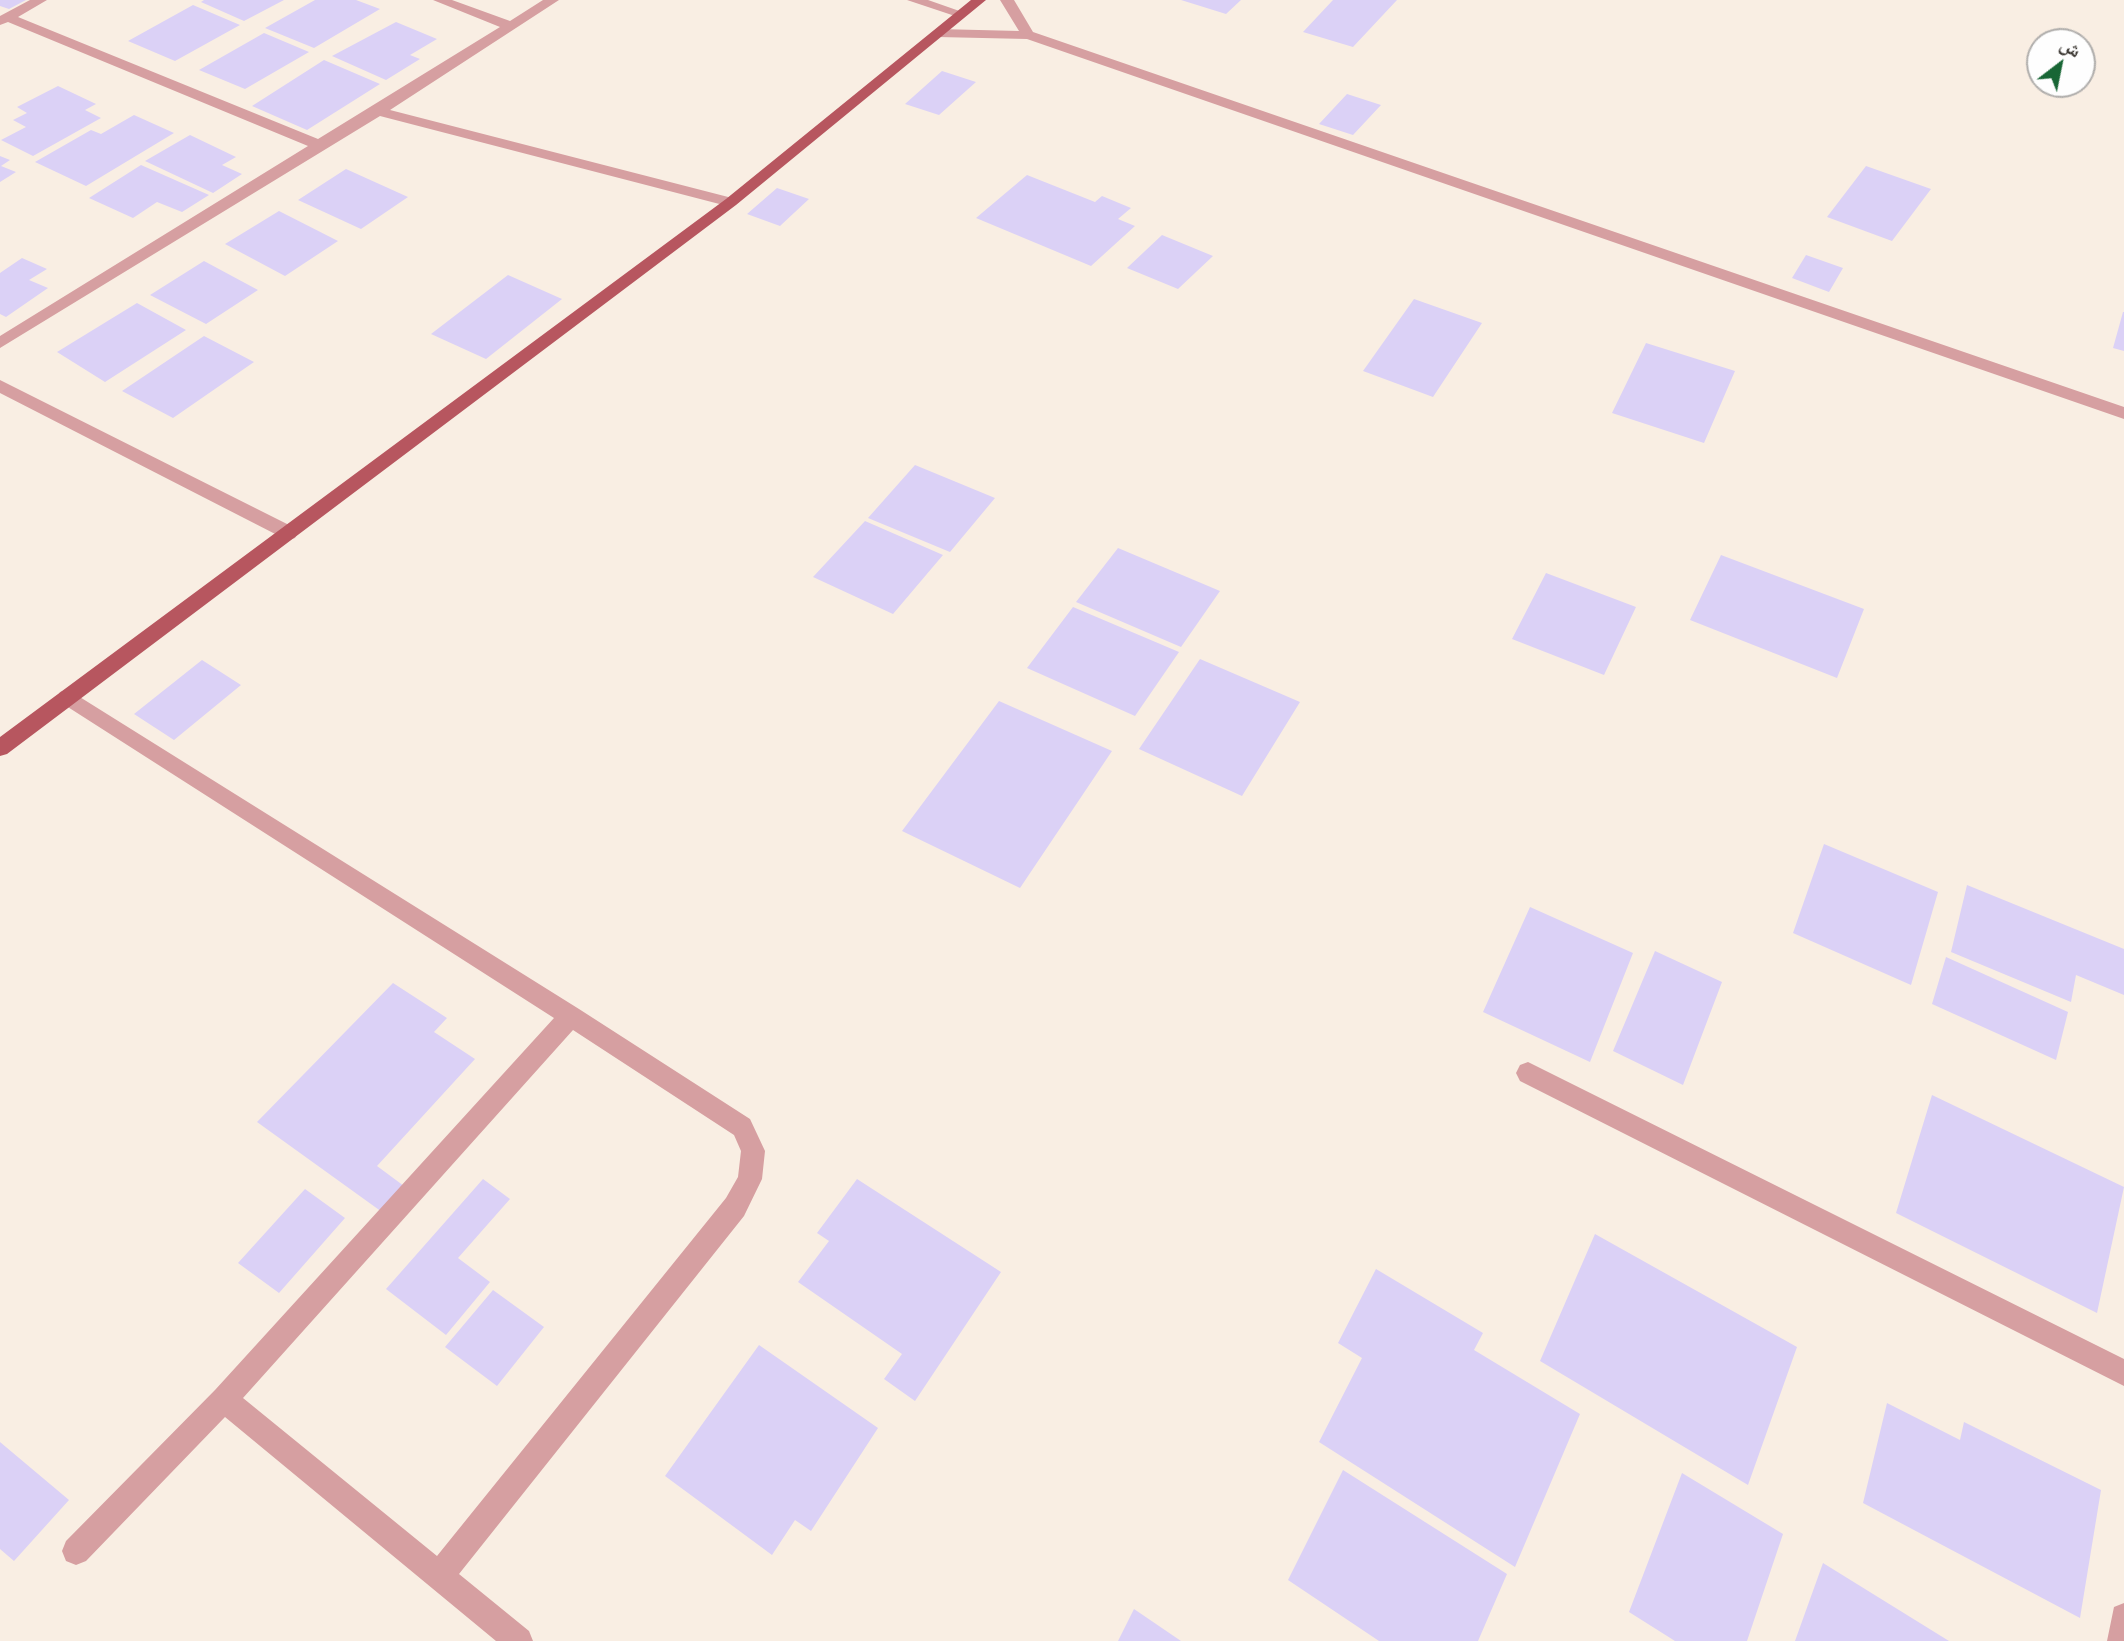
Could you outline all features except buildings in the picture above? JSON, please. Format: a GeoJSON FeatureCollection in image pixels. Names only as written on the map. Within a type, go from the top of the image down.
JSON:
{"type":"FeatureCollection","features":[{"type":"Feature","properties":{"kind":"main road"},"geometry":{"type":"LineString","coordinates":[[0,748],[731,202],[979,0]]}},
{"type":"Feature","properties":{"kind":"street"},"geometry":{"type":"LineString","coordinates":[[4,19],[40,0]]}},
{"type":"Feature","properties":{"kind":"street"},"geometry":{"type":"LineString","coordinates":[[440,0],[510,26]]}},
{"type":"Feature","properties":{"kind":"street"},"geometry":{"type":"LineString","coordinates":[[0,343],[378,111],[552,0]]}},
{"type":"Feature","properties":{"kind":"street"},"geometry":{"type":"LineString","coordinates":[[914,0],[961,14]]}},
{"type":"Feature","properties":{"kind":"street"},"geometry":{"type":"LineString","coordinates":[[1007,0],[1028,35]]}},
{"type":"Feature","properties":{"kind":"street"},"geometry":{"type":"LineString","coordinates":[[4,19],[319,145]]}},
{"type":"Feature","properties":{"kind":"street"},"geometry":{"type":"LineString","coordinates":[[938,33],[1028,35],[2124,413]]}},
{"type":"Feature","properties":{"kind":"street"},"geometry":{"type":"LineString","coordinates":[[378,111],[731,202]]}},
{"type":"Feature","properties":{"kind":"street"},"geometry":{"type":"LineString","coordinates":[[0,386],[289,533]]}},
{"type":"Feature","properties":{"kind":"street"},"geometry":{"type":"LineString","coordinates":[[67,697],[742,1127],[753,1151],[750,1179],[735,1207],[439,1576]]}},
{"type":"Feature","properties":{"kind":"street"},"geometry":{"type":"LineString","coordinates":[[76,1551],[224,1398],[571,1016]]}},
{"type":"Feature","properties":{"kind":"street"},"geometry":{"type":"LineString","coordinates":[[1528,1073],[2124,1373]]}},
{"type":"Feature","properties":{"kind":"street"},"geometry":{"type":"LineString","coordinates":[[224,1398],[519,1641]]}},
{"type":"Feature","properties":{"kind":"street"},"geometry":{"type":"LineString","coordinates":[[2121,1641],[2124,1617]]}}]}
